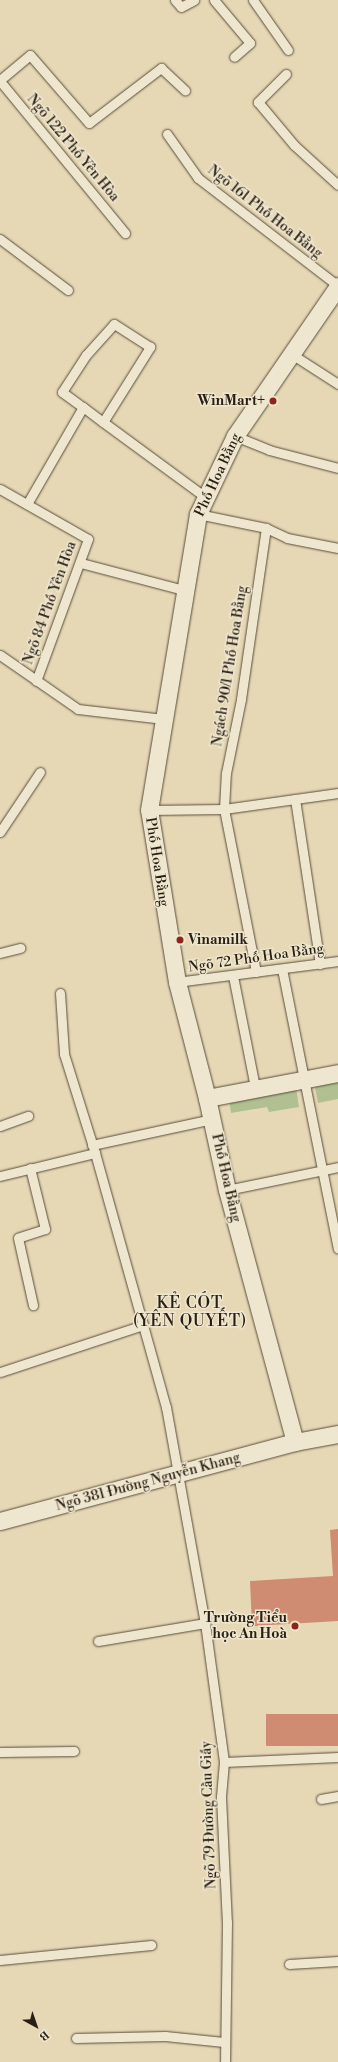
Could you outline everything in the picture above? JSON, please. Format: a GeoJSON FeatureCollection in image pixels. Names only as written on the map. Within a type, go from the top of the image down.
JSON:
{"type":"FeatureCollection","features":[{"type":"Feature","properties":{"kind":"street","name":"Phố Hoa Bằng"},"geometry":{"type":"LineString","coordinates":[[295,1442],[227,1190],[207,1098],[177,982],[149,810],[184,590],[198,514],[235,436],[293,355],[338,286]]}},
{"type":"Feature","properties":{"kind":"street"},"geometry":{"type":"LineString","coordinates":[[207,1098],[338,1073]]}},
{"type":"Feature","properties":{"kind":"street","name":"Ngõ 381 Đường Nguyễn Khang"},"geometry":{"type":"LineString","coordinates":[[0,1521],[295,1442],[338,1434]]}},
{"type":"Feature","properties":{"kind":"lane"},"geometry":{"type":"LineString","coordinates":[[175,0],[181,7],[194,0]]}},
{"type":"Feature","properties":{"kind":"lane"},"geometry":{"type":"LineString","coordinates":[[214,0],[250,43],[234,57]]}},
{"type":"Feature","properties":{"kind":"lane"},"geometry":{"type":"LineString","coordinates":[[253,0],[288,50]]}},
{"type":"Feature","properties":{"kind":"lane"},"geometry":{"type":"LineString","coordinates":[[0,81],[30,55],[89,123],[161,68],[185,90]]}},
{"type":"Feature","properties":{"kind":"lane"},"geometry":{"type":"LineString","coordinates":[[286,74],[258,102],[294,145],[338,185]]}},
{"type":"Feature","properties":{"kind":"lane","name":"Ngõ 122 Phố Yên Hòa"},"geometry":{"type":"LineString","coordinates":[[0,81],[125,233]]}},
{"type":"Feature","properties":{"kind":"lane","name":"Ngõ 161 Phố Hoa Bằng"},"geometry":{"type":"LineString","coordinates":[[167,134],[198,178],[338,286]]}},
{"type":"Feature","properties":{"kind":"lane"},"geometry":{"type":"LineString","coordinates":[[0,238],[68,290]]}},
{"type":"Feature","properties":{"kind":"lane"},"geometry":{"type":"LineString","coordinates":[[103,422],[150,347],[114,324],[86,355],[62,392],[205,497]]}},
{"type":"Feature","properties":{"kind":"lane"},"geometry":{"type":"LineString","coordinates":[[293,355],[338,384]]}},
{"type":"Feature","properties":{"kind":"lane"},"geometry":{"type":"LineString","coordinates":[[27,504],[83,407]]}},
{"type":"Feature","properties":{"kind":"lane"},"geometry":{"type":"LineString","coordinates":[[235,436],[269,450],[338,468]]}},
{"type":"Feature","properties":{"kind":"lane","name":"Ngõ 84 Phố Yên Hòa"},"geometry":{"type":"LineString","coordinates":[[0,489],[88,539],[81,563],[36,681]]}},
{"type":"Feature","properties":{"kind":"lane"},"geometry":{"type":"LineString","coordinates":[[198,514],[266,528],[287,538],[338,548]]}},
{"type":"Feature","properties":{"kind":"lane","name":"Ngách 90/1 Phố Hoa Bằng"},"geometry":{"type":"LineString","coordinates":[[256,972],[224,809],[226,773],[241,699],[266,528]]}},
{"type":"Feature","properties":{"kind":"lane"},"geometry":{"type":"LineString","coordinates":[[81,563],[184,590]]}},
{"type":"Feature","properties":{"kind":"lane"},"geometry":{"type":"LineString","coordinates":[[0,655],[78,710],[163,719]]}},
{"type":"Feature","properties":{"kind":"lane"},"geometry":{"type":"LineString","coordinates":[[0,832],[40,772]]}},
{"type":"Feature","properties":{"kind":"lane"},"geometry":{"type":"LineString","coordinates":[[149,810],[224,809],[338,793]]}},
{"type":"Feature","properties":{"kind":"lane"},"geometry":{"type":"LineString","coordinates":[[296,799],[320,964]]}},
{"type":"Feature","properties":{"kind":"lane"},"geometry":{"type":"LineString","coordinates":[[0,953],[20,948]]}},
{"type":"Feature","properties":{"kind":"lane","name":"Ngõ 72 Phố Hoa Bằng"},"geometry":{"type":"LineString","coordinates":[[177,982],[233,976],[320,964],[338,960]]}},
{"type":"Feature","properties":{"kind":"lane"},"geometry":{"type":"LineString","coordinates":[[282,969],[338,1248]]}},
{"type":"Feature","properties":{"kind":"lane"},"geometry":{"type":"LineString","coordinates":[[233,976],[255,1088]]}},
{"type":"Feature","properties":{"kind":"lane","name":"Ngõ 79 Đường Cầu Giấy"},"geometry":{"type":"LineString","coordinates":[[60,994],[64,1054],[93,1149],[166,1407],[205,1623],[224,1762],[221,1797],[227,1922],[224,2062]]}},
{"type":"Feature","properties":{"kind":"lane"},"geometry":{"type":"LineString","coordinates":[[0,1126],[28,1116]]}},
{"type":"Feature","properties":{"kind":"lane"},"geometry":{"type":"LineString","coordinates":[[0,1176],[93,1149],[212,1119]]}},
{"type":"Feature","properties":{"kind":"lane"},"geometry":{"type":"LineString","coordinates":[[227,1190],[338,1167]]}},
{"type":"Feature","properties":{"kind":"lane"},"geometry":{"type":"LineString","coordinates":[[30,1168],[45,1229],[18,1238],[33,1304]]}},
{"type":"Feature","properties":{"kind":"lane"},"geometry":{"type":"LineString","coordinates":[[0,1372],[143,1326]]}},
{"type":"Feature","properties":{"kind":"lane"},"geometry":{"type":"LineString","coordinates":[[98,1641],[205,1623]]}},
{"type":"Feature","properties":{"kind":"lane"},"geometry":{"type":"LineString","coordinates":[[0,1752],[74,1751]]}},
{"type":"Feature","properties":{"kind":"lane"},"geometry":{"type":"LineString","coordinates":[[224,1762],[338,1757]]}},
{"type":"Feature","properties":{"kind":"lane"},"geometry":{"type":"LineString","coordinates":[[321,1799],[338,1796]]}},
{"type":"Feature","properties":{"kind":"lane"},"geometry":{"type":"LineString","coordinates":[[0,1960],[151,1945]]}},
{"type":"Feature","properties":{"kind":"lane"},"geometry":{"type":"LineString","coordinates":[[289,1964],[338,1960]]}},
{"type":"Feature","properties":{"kind":"lane"},"geometry":{"type":"LineString","coordinates":[[76,2038],[165,2036],[224,2042]]}},
{"type":"Feature","properties":{"kind":"green space"},"geometry":{"type":"Polygon","coordinates":[[[338,1077],[338,1099],[318,1103],[314,1082],[338,1077]]]}},
{"type":"Feature","properties":{"kind":"green space"},"geometry":{"type":"Polygon","coordinates":[[[296,1087],[299,1107],[269,1112],[267,1107],[231,1113],[229,1099],[296,1087]]]}},
{"type":"Feature","properties":{"kind":"building"},"geometry":{"type":"Polygon","coordinates":[[[338,1529],[338,1621],[252,1626],[250,1581],[333,1576],[330,1530],[338,1529]]]}},
{"type":"Feature","properties":{"kind":"building"},"geometry":{"type":"Polygon","coordinates":[[[266,1714],[338,1714],[338,1746],[266,1746],[266,1714]]]}},
{"type":"Feature","properties":{"kind":"place","name":"WinMart+"},"geometry":{"type":"Point","coordinates":[273,401]}},
{"type":"Feature","properties":{"kind":"place","name":"Vinamilk"},"geometry":{"type":"Point","coordinates":[180,940]}},
{"type":"Feature","properties":{"kind":"place","name":"Trường Tiểu học An Hoà"},"geometry":{"type":"Point","coordinates":[295,1626]}},
{"type":"Feature","properties":{"kind":"district","name":"KẺ CÓT (YÊN QUYẾT)"},"geometry":{"type":"Point","coordinates":[190,1312]}}]}
